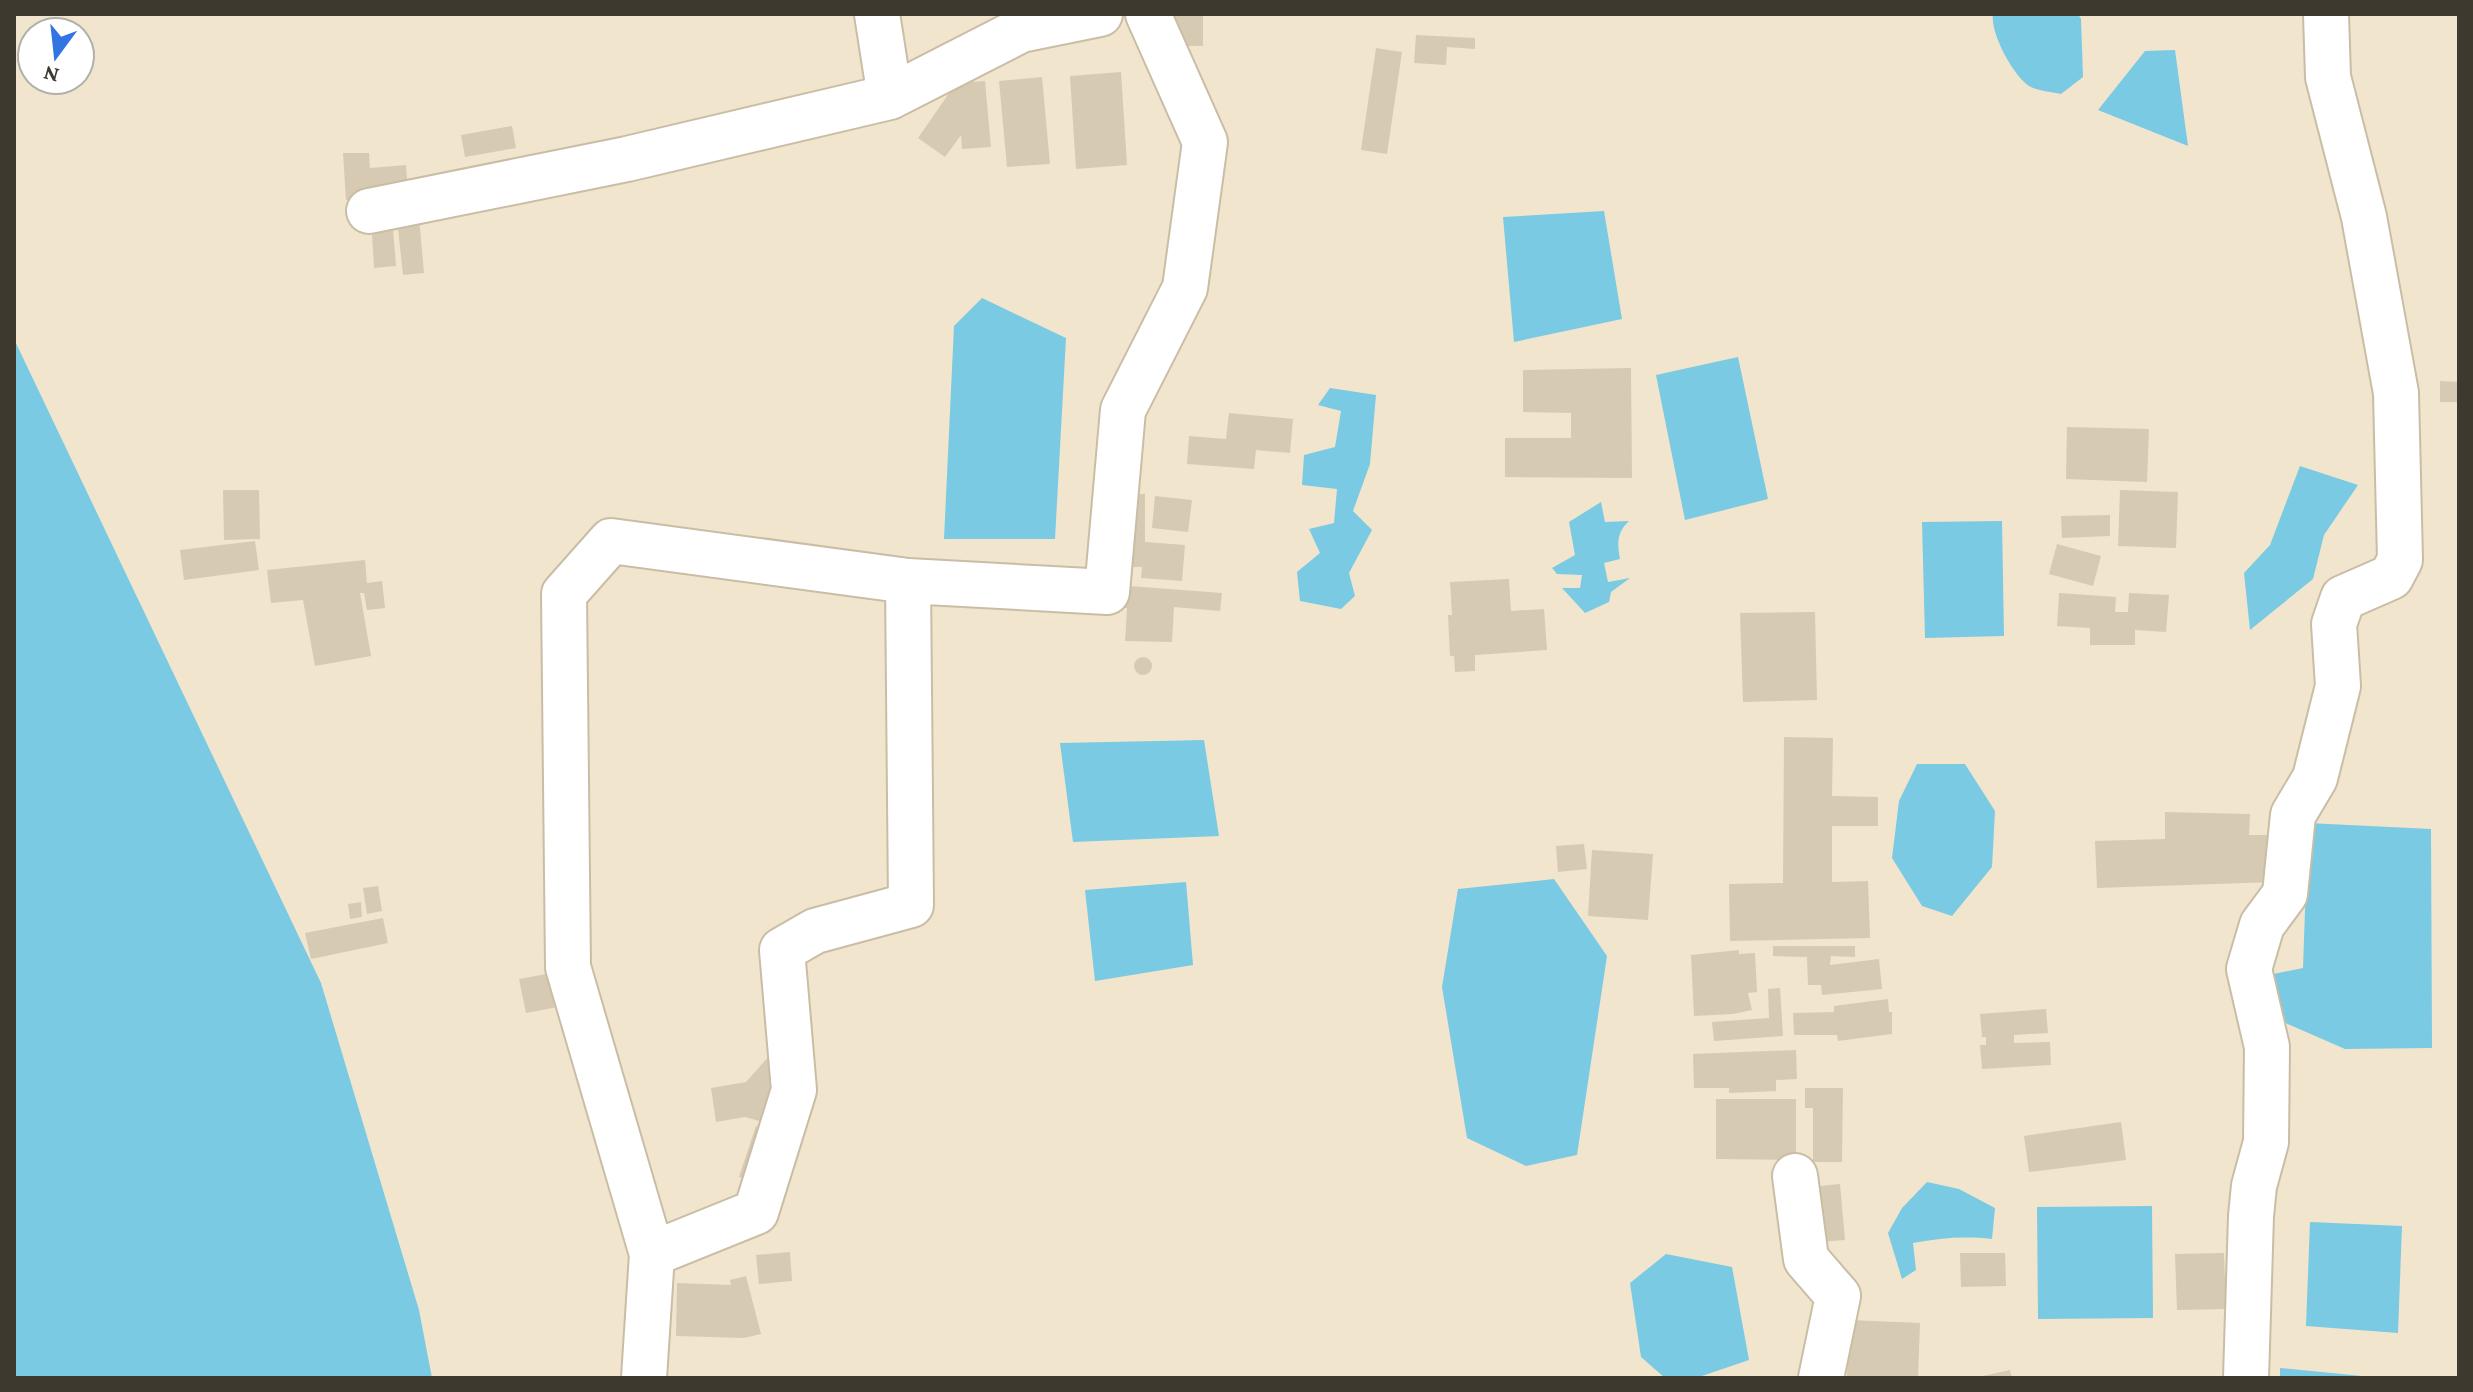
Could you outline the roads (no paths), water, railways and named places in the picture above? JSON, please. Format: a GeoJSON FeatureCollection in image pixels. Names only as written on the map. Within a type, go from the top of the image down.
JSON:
{"type":"FeatureCollection","features":[{"type":"Feature","properties":{"kind":"street"},"geometry":{"type":"LineString","coordinates":[[877,14],[890,97]]}},
{"type":"Feature","properties":{"kind":"street"},"geometry":{"type":"LineString","coordinates":[[369,211],[627,159],[890,97],[1021,30],[1100,14]]}},
{"type":"Feature","properties":{"kind":"street"},"geometry":{"type":"LineString","coordinates":[[644,1378],[652,1254],[568,967],[564,594],[611,541],[908,581],[1107,592],[1123,410],[1185,288],[1205,142],[1148,14]]}},
{"type":"Feature","properties":{"kind":"street"},"geometry":{"type":"LineString","coordinates":[[2246,1378],[2251,1216],[2254,1186],[2266,1142],[2267,1047],[2249,969],[2262,925],[2285,894],[2293,815],[2315,778],[2338,686],[2334,624],[2343,598],[2391,577],[2400,560],[2396,393],[2364,217],[2328,77],[2326,14]]}},
{"type":"Feature","properties":{"kind":"street"},"geometry":{"type":"LineString","coordinates":[[652,1254],[756,1212],[794,1090],[782,950],[815,931],[911,905],[908,581]]}},
{"type":"Feature","properties":{"kind":"street"},"geometry":{"type":"LineString","coordinates":[[1795,1176],[1806,1259],[1838,1296],[1821,1378]]}},
{"type":"Feature","properties":{"kind":"water"},"geometry":{"type":"Polygon","coordinates":[[[1993,14],[2078,14],[2081,19],[2083,77],[2061,94],[2029,86],[2016,73],[2004,53],[1995,32],[1993,14]]]}},
{"type":"Feature","properties":{"kind":"water"},"geometry":{"type":"Polygon","coordinates":[[[2175,50],[2188,146],[2098,110],[2145,51],[2175,50]]]}},
{"type":"Feature","properties":{"kind":"water"},"geometry":{"type":"Polygon","coordinates":[[[1604,211],[1622,319],[1514,342],[1503,217],[1604,211]]]}},
{"type":"Feature","properties":{"kind":"water"},"geometry":{"type":"Polygon","coordinates":[[[982,298],[1066,338],[1055,539],[944,539],[954,326],[982,298]]]}},
{"type":"Feature","properties":{"kind":"water"},"geometry":{"type":"Polygon","coordinates":[[[14,339],[321,983],[419,1310],[432,1378],[14,1378],[14,339]]]}},
{"type":"Feature","properties":{"kind":"water"},"geometry":{"type":"Polygon","coordinates":[[[1738,357],[1768,499],[1685,520],[1656,375],[1738,357]]]}},
{"type":"Feature","properties":{"kind":"water"},"geometry":{"type":"Polygon","coordinates":[[[1330,388],[1376,395],[1370,464],[1353,511],[1372,530],[1349,573],[1355,596],[1341,609],[1300,601],[1297,572],[1320,553],[1309,529],[1334,523],[1337,489],[1302,485],[1304,455],[1335,447],[1341,411],[1318,405],[1330,388]]]}},
{"type":"Feature","properties":{"kind":"water"},"geometry":{"type":"Polygon","coordinates":[[[2300,466],[2358,485],[2324,535],[2313,579],[2250,630],[2244,573],[2270,545],[2300,466]]]}},
{"type":"Feature","properties":{"kind":"water"},"geometry":{"type":"Polygon","coordinates":[[[1601,502],[1605,522],[1629,521],[1619,538],[1620,559],[1604,563],[1608,582],[1630,578],[1611,592],[1609,602],[1585,613],[1562,588],[1580,588],[1582,575],[1557,574],[1552,568],[1575,555],[1569,522],[1601,502]]]}},
{"type":"Feature","properties":{"kind":"water"},"geometry":{"type":"Polygon","coordinates":[[[2002,521],[2004,636],[1925,638],[1922,522],[2002,521]]]}},
{"type":"Feature","properties":{"kind":"water"},"geometry":{"type":"Polygon","coordinates":[[[1204,740],[1219,836],[1073,842],[1060,743],[1204,740]]]}},
{"type":"Feature","properties":{"kind":"water"},"geometry":{"type":"Polygon","coordinates":[[[1917,764],[1965,764],[1995,811],[1992,867],[1952,916],[1922,906],[1892,858],[1899,801],[1917,764]]]}},
{"type":"Feature","properties":{"kind":"water"},"geometry":{"type":"Polygon","coordinates":[[[2308,823],[2431,829],[2432,1048],[2345,1049],[2272,1017],[2264,976],[2303,968],[2308,823]]]}},
{"type":"Feature","properties":{"kind":"water"},"geometry":{"type":"Polygon","coordinates":[[[1554,879],[1607,956],[1577,1155],[1526,1166],[1467,1138],[1442,987],[1458,889],[1554,879]]]}},
{"type":"Feature","properties":{"kind":"water"},"geometry":{"type":"Polygon","coordinates":[[[1186,882],[1193,965],[1095,981],[1085,890],[1186,882]]]}},
{"type":"Feature","properties":{"kind":"water"},"geometry":{"type":"Polygon","coordinates":[[[1927,1182],[1959,1189],[1995,1208],[1992,1239],[1952,1238],[1913,1243],[1916,1270],[1902,1279],[1888,1233],[1902,1208],[1927,1182]]]}},
{"type":"Feature","properties":{"kind":"water"},"geometry":{"type":"Polygon","coordinates":[[[2152,1206],[2153,1318],[2038,1319],[2037,1207],[2152,1206]]]}},
{"type":"Feature","properties":{"kind":"water"},"geometry":{"type":"Polygon","coordinates":[[[2310,1222],[2402,1226],[2398,1333],[2306,1326],[2310,1222]]]}},
{"type":"Feature","properties":{"kind":"water"},"geometry":{"type":"Polygon","coordinates":[[[1666,1254],[1732,1267],[1749,1360],[1696,1378],[1665,1378],[1641,1357],[1630,1283],[1666,1254]]]}},
{"type":"Feature","properties":{"kind":"water"},"geometry":{"type":"Polygon","coordinates":[[[2280,1368],[2382,1378],[2280,1378],[2280,1368]]]}}]}
